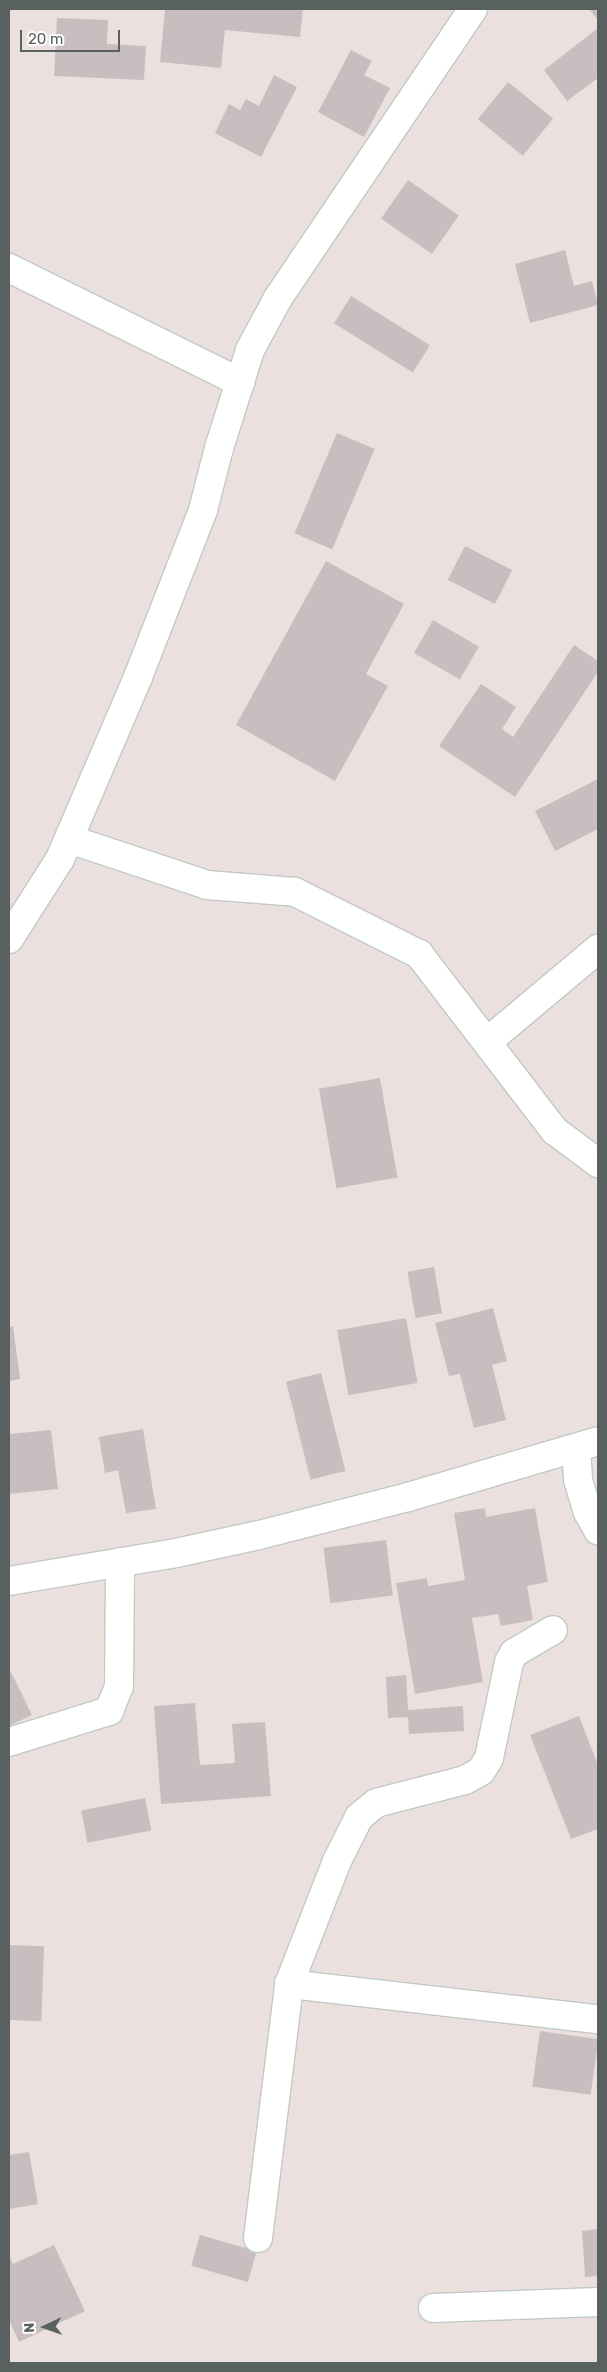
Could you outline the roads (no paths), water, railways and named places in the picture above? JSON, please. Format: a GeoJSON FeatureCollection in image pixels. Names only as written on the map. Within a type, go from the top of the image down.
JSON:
{"type":"FeatureCollection","features":[{"type":"Feature","properties":{"kind":"street"},"geometry":{"type":"LineString","coordinates":[[9,939],[60,859],[138,676],[203,510],[219,448],[250,350],[278,298],[473,9]]}},
{"type":"Feature","properties":{"kind":"street"},"geometry":{"type":"LineString","coordinates":[[9,268],[240,382]]}},
{"type":"Feature","properties":{"kind":"street"},"geometry":{"type":"LineString","coordinates":[[69,839],[207,885],[295,892],[419,954],[555,1131],[598,1163]]}},
{"type":"Feature","properties":{"kind":"street"},"geometry":{"type":"LineString","coordinates":[[486,1042],[598,949]]}},
{"type":"Feature","properties":{"kind":"street"},"geometry":{"type":"LineString","coordinates":[[587,1445],[578,1480],[588,1512],[598,1530]]}},
{"type":"Feature","properties":{"kind":"street"},"geometry":{"type":"LineString","coordinates":[[9,1581],[176,1553],[259,1535],[408,1497],[587,1445]]}},
{"type":"Feature","properties":{"kind":"street"},"geometry":{"type":"LineString","coordinates":[[9,1742],[109,1711],[119,1686],[120,1562]]}},
{"type":"Feature","properties":{"kind":"street"},"geometry":{"type":"LineString","coordinates":[[258,2238],[289,1984],[337,1861],[359,1817],[376,1803],[465,1780],[481,1771],[489,1758],[508,1662],[514,1653],[553,1630]]}},
{"type":"Feature","properties":{"kind":"street"},"geometry":{"type":"LineString","coordinates":[[289,1984],[598,2019]]}},
{"type":"Feature","properties":{"kind":"street"},"geometry":{"type":"LineString","coordinates":[[433,2308],[598,2302]]}}]}
